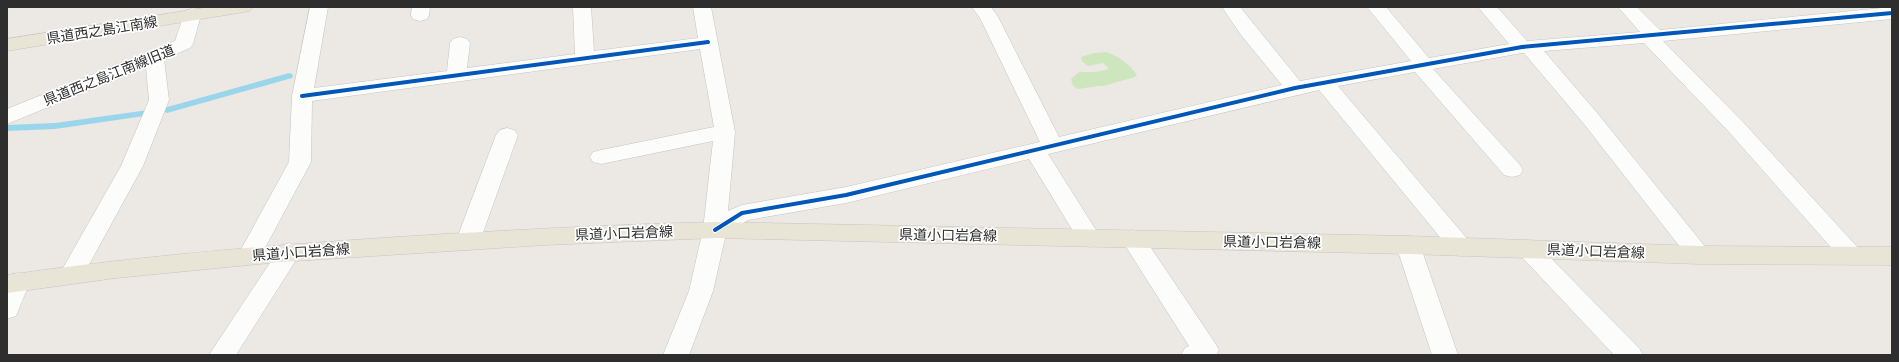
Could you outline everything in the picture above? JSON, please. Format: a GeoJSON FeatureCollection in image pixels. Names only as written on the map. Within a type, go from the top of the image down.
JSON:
{"type":"FeatureCollection","features":[{"type":"Feature","properties":{"kind":"main road","name":"県道西之島江南線"},"geometry":{"type":"LineString","coordinates":[[7,45],[244,7]]}},
{"type":"Feature","properties":{"kind":"main road","name":"県道小口岩倉線"},"geometry":{"type":"LineString","coordinates":[[12,283],[71,275],[289,252],[644,231],[715,230],[1408,245],[1699,255],[1852,256],[1889,259]]}},
{"type":"Feature","properties":{"kind":"street"},"geometry":{"type":"LineString","coordinates":[[250,255],[300,162],[302,96],[319,7]]}},
{"type":"Feature","properties":{"kind":"street"},"geometry":{"type":"LineString","coordinates":[[582,7],[585,58]]}},
{"type":"Feature","properties":{"kind":"street"},"geometry":{"type":"LineString","coordinates":[[676,355],[701,291],[715,230],[725,132],[702,7]]}},
{"type":"Feature","properties":{"kind":"street"},"geometry":{"type":"LineString","coordinates":[[981,7],[989,17],[1044,149],[1089,238]]}},
{"type":"Feature","properties":{"kind":"street"},"geometry":{"type":"LineString","coordinates":[[1231,7],[1295,88]]}},
{"type":"Feature","properties":{"kind":"street"},"geometry":{"type":"LineString","coordinates":[[1376,7],[1422,65],[1512,170]]}},
{"type":"Feature","properties":{"kind":"street"},"geometry":{"type":"LineString","coordinates":[[1487,7],[1526,46],[1591,119],[1699,255]]}},
{"type":"Feature","properties":{"kind":"street"},"geometry":{"type":"LineString","coordinates":[[1627,7],[1852,256]]}},
{"type":"Feature","properties":{"kind":"street"},"geometry":{"type":"LineString","coordinates":[[1796,7],[1812,21]]}},
{"type":"Feature","properties":{"kind":"street"},"geometry":{"type":"LineString","coordinates":[[715,230],[742,213],[846,195],[1295,88],[1526,46],[1652,36],[1892,13]]}},
{"type":"Feature","properties":{"kind":"street","name":"県道西之島江南線旧道"},"geometry":{"type":"LineString","coordinates":[[7,117],[183,44],[192,15]]}},
{"type":"Feature","properties":{"kind":"street"},"geometry":{"type":"LineString","coordinates":[[302,96],[708,42]]}},
{"type":"Feature","properties":{"kind":"street"},"geometry":{"type":"LineString","coordinates":[[456,75],[460,43]]}},
{"type":"Feature","properties":{"kind":"street"},"geometry":{"type":"LineString","coordinates":[[71,275],[132,166],[159,100],[154,56]]}},
{"type":"Feature","properties":{"kind":"street"},"geometry":{"type":"LineString","coordinates":[[1324,83],[1461,247]]}},
{"type":"Feature","properties":{"kind":"street"},"geometry":{"type":"LineString","coordinates":[[601,157],[725,132]]}},
{"type":"Feature","properties":{"kind":"street"},"geometry":{"type":"LineString","coordinates":[[468,241],[507,135]]}},
{"type":"Feature","properties":{"kind":"street"},"geometry":{"type":"LineString","coordinates":[[1133,239],[1203,353]]}},
{"type":"Feature","properties":{"kind":"street"},"geometry":{"type":"LineString","coordinates":[[1408,245],[1445,355]]}},
{"type":"Feature","properties":{"kind":"street"},"geometry":{"type":"LineString","coordinates":[[1528,249],[1630,355]]}},
{"type":"Feature","properties":{"kind":"street"},"geometry":{"type":"LineString","coordinates":[[222,355],[289,252]]}},
{"type":"Feature","properties":{"kind":"street"},"geometry":{"type":"LineString","coordinates":[[7,309],[12,283]]}},
{"type":"Feature","properties":{"kind":"green space"},"geometry":{"type":"Polygon","coordinates":[[[1106,52],[1123,61],[1137,75],[1135,77],[1103,86],[1078,89],[1073,86],[1071,79],[1079,72],[1096,72],[1109,69],[1103,63],[1088,66],[1082,61],[1081,57],[1094,53],[1106,52]]]}},
{"type":"Feature","properties":{"kind":"waterway"},"geometry":{"type":"LineString","coordinates":[[167,110],[289,76]]}},
{"type":"Feature","properties":{"kind":"waterway"},"geometry":{"type":"LineString","coordinates":[[7,128],[55,126],[148,113]]}},
{"type":"Feature","properties":{"kind":"cycle path"},"geometry":{"type":"LineString","coordinates":[[715,230],[742,213],[846,195],[1295,88],[1522,47],[1655,36],[1892,13]]}},
{"type":"Feature","properties":{"kind":"cycle path"},"geometry":{"type":"LineString","coordinates":[[302,96],[708,42]]}}]}
